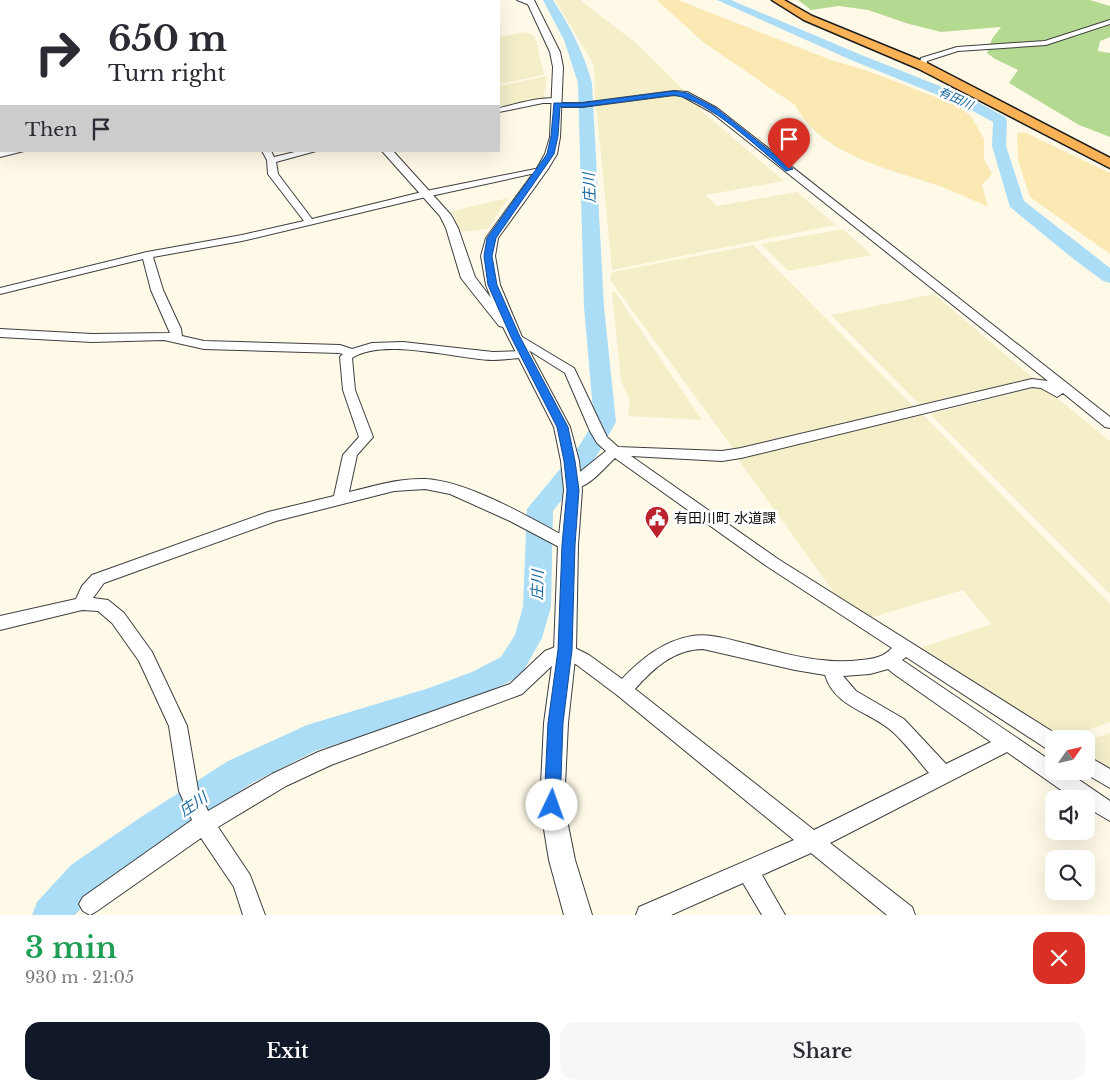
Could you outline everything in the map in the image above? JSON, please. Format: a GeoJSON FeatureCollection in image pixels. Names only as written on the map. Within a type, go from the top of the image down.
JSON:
{"type":"FeatureCollection","features":[{"type":"Feature","properties":{"kind":"highway"},"geometry":{"type":"LineString","coordinates":[[777,0],[808,18],[923,66],[1110,164]]}},
{"type":"Feature","properties":{"kind":"street"},"geometry":{"type":"LineString","coordinates":[[520,0],[531,2],[555,52],[558,67],[555,136],[551,154],[492,238],[488,256],[492,285],[515,337],[562,427],[572,484],[565,650],[556,723],[552,805],[562,860],[578,915]]}},
{"type":"Feature","properties":{"kind":"street"},"geometry":{"type":"LineString","coordinates":[[923,66],[924,60],[957,49],[1046,43],[1110,22]]}},
{"type":"Feature","properties":{"kind":"street"},"geometry":{"type":"LineString","coordinates":[[500,109],[543,101],[582,105],[674,93],[684,94],[714,110],[1110,424]]}},
{"type":"Feature","properties":{"kind":"street"},"geometry":{"type":"LineString","coordinates":[[0,154],[13,152]]}},
{"type":"Feature","properties":{"kind":"street"},"geometry":{"type":"LineString","coordinates":[[267,152],[271,160],[273,174],[310,223]]}},
{"type":"Feature","properties":{"kind":"street"},"geometry":{"type":"LineString","coordinates":[[271,160],[307,152]]}},
{"type":"Feature","properties":{"kind":"street"},"geometry":{"type":"LineString","coordinates":[[388,152],[426,194],[448,222],[468,278],[489,306],[515,337],[570,371],[596,431],[602,440],[896,654],[1045,738]]}},
{"type":"Feature","properties":{"kind":"street"},"geometry":{"type":"LineString","coordinates":[[0,291],[147,255],[242,238],[426,194],[542,169]]}},
{"type":"Feature","properties":{"kind":"street"},"geometry":{"type":"LineString","coordinates":[[147,255],[157,290],[175,329],[176,338]]}},
{"type":"Feature","properties":{"kind":"street"},"geometry":{"type":"LineString","coordinates":[[468,278],[480,283],[488,281],[491,275]]}},
{"type":"Feature","properties":{"kind":"street"},"geometry":{"type":"LineString","coordinates":[[0,333],[92,338],[164,336],[204,345],[340,350],[352,353]]}},
{"type":"Feature","properties":{"kind":"street"},"geometry":{"type":"LineString","coordinates":[[342,499],[347,462],[351,452],[366,437],[349,390],[346,357],[352,353],[372,348],[403,346],[493,356],[524,354]]}},
{"type":"Feature","properties":{"kind":"street"},"geometry":{"type":"LineString","coordinates":[[572,484],[579,482],[614,450],[722,456],[741,453],[1032,382],[1044,384],[1072,403],[1092,409]]}},
{"type":"Feature","properties":{"kind":"street"},"geometry":{"type":"LineString","coordinates":[[82,604],[88,590],[98,578],[273,516],[394,486],[426,484],[453,489],[515,517],[568,545]]}},
{"type":"Feature","properties":{"kind":"street"},"geometry":{"type":"LineString","coordinates":[[0,623],[82,604],[102,605],[118,618],[146,657],[178,726],[189,791],[204,824],[243,882],[254,915]]}},
{"type":"Feature","properties":{"kind":"street"},"geometry":{"type":"LineString","coordinates":[[623,690],[651,661],[669,651],[693,643],[724,646],[832,669],[853,668],[896,654]]}},
{"type":"Feature","properties":{"kind":"street"},"geometry":{"type":"LineString","coordinates":[[565,650],[583,660],[623,690],[904,915]]}},
{"type":"Feature","properties":{"kind":"street"},"geometry":{"type":"LineString","coordinates":[[90,904],[204,824],[279,780],[325,758],[516,689],[551,656],[565,650]]}},
{"type":"Feature","properties":{"kind":"street"},"geometry":{"type":"LineString","coordinates":[[896,654],[900,669],[1110,812]]}},
{"type":"Feature","properties":{"kind":"street"},"geometry":{"type":"LineString","coordinates":[[832,669],[833,675],[844,692],[896,724],[942,774]]}},
{"type":"Feature","properties":{"kind":"street"},"geometry":{"type":"LineString","coordinates":[[647,915],[812,842],[942,774],[1007,743]]}},
{"type":"Feature","properties":{"kind":"street"},"geometry":{"type":"LineString","coordinates":[[1095,770],[1110,779]]}},
{"type":"Feature","properties":{"kind":"street"},"geometry":{"type":"LineString","coordinates":[[748,871],[774,915]]}},
{"type":"Feature","properties":{"kind":"shaded area"},"geometry":{"type":"Polygon","coordinates":[[[555,0],[580,0],[636,43],[684,90],[595,101],[594,65],[555,0]]]}},
{"type":"Feature","properties":{"kind":"shaded area"},"geometry":{"type":"Polygon","coordinates":[[[526,32],[535,36],[544,75],[500,84],[500,37],[526,32]]]}},
{"type":"Feature","properties":{"kind":"shaded area"},"geometry":{"type":"Polygon","coordinates":[[[547,76],[544,97],[503,107],[500,105],[500,86],[547,76]]]}},
{"type":"Feature","properties":{"kind":"shaded area"},"geometry":{"type":"Polygon","coordinates":[[[673,94],[685,96],[702,107],[699,109],[784,181],[706,195],[717,206],[797,192],[836,225],[612,270],[596,104],[673,94]]]}},
{"type":"Feature","properties":{"kind":"shaded area"},"geometry":{"type":"Polygon","coordinates":[[[508,198],[488,229],[461,232],[452,211],[508,198]]]}},
{"type":"Feature","properties":{"kind":"shaded area"},"geometry":{"type":"Polygon","coordinates":[[[843,229],[872,255],[788,271],[761,244],[843,229]]]}},
{"type":"Feature","properties":{"kind":"shaded area"},"geometry":{"type":"Polygon","coordinates":[[[753,245],[914,407],[735,451],[610,280],[612,272],[753,245]]]}},
{"type":"Feature","properties":{"kind":"shaded area"},"geometry":{"type":"Polygon","coordinates":[[[612,292],[615,292],[702,420],[628,416],[630,400],[621,381],[612,292]]]}},
{"type":"Feature","properties":{"kind":"shaded area"},"geometry":{"type":"Polygon","coordinates":[[[934,294],[1033,378],[920,405],[831,315],[934,294]]]}},
{"type":"Feature","properties":{"kind":"shaded area"},"geometry":{"type":"Polygon","coordinates":[[[1042,386],[1110,441],[1110,594],[930,414],[1042,386]]]}},
{"type":"Feature","properties":{"kind":"shaded area"},"geometry":{"type":"Polygon","coordinates":[[[921,413],[1110,604],[1110,722],[1088,730],[1045,731],[917,649],[991,624],[963,590],[870,618],[838,598],[737,458],[921,413]]]}},
{"type":"Feature","properties":{"kind":"shaded area"},"geometry":{"type":"Polygon","coordinates":[[[1110,733],[1110,768],[1095,759],[1095,738],[1110,733]]]}},
{"type":"Feature","properties":{"kind":"green space"},"geometry":{"type":"Polygon","coordinates":[[[798,0],[1090,0],[1110,6],[1110,37],[1100,41],[1098,51],[1110,53],[1110,137],[1079,125],[1009,83],[1018,70],[987,53],[992,39],[1001,27],[941,32],[909,24],[868,10],[839,6],[811,10],[798,0]]]}},
{"type":"Feature","properties":{"kind":"sand"},"geometry":{"type":"Polygon","coordinates":[[[657,0],[678,0],[831,60],[868,71],[956,105],[971,116],[984,139],[984,159],[992,174],[982,185],[988,207],[945,188],[878,166],[839,148],[822,137],[807,122],[795,105],[703,42],[657,0]]]}},
{"type":"Feature","properties":{"kind":"sand"},"geometry":{"type":"Polygon","coordinates":[[[1024,132],[1110,173],[1110,254],[1030,197],[1018,160],[1017,133],[1024,132]]]}},
{"type":"Feature","properties":{"kind":"waterway","name":"庄川"},"geometry":{"type":"LineString","coordinates":[[50,915],[84,878],[153,829],[240,772],[307,739],[430,701],[483,681],[511,666],[528,638],[537,607],[540,509],[588,451],[605,422],[594,307],[585,83],[579,61],[570,40],[548,0]]}},
{"type":"Feature","properties":{"kind":"waterway","name":"有田川"},"geometry":{"type":"LineString","coordinates":[[722,0],[855,57],[965,101],[1000,120],[999,146],[1016,203],[1077,253],[1110,277]]}},
{"type":"Feature","properties":{"kind":"place","name":"有田川町 水道課"},"geometry":{"type":"Point","coordinates":[657,539]}},
{"type":"Feature","properties":{"kind":"route"},"geometry":{"type":"LineString","coordinates":[[552,805],[556,723],[565,650],[567,615],[568,545],[573,490],[570,461],[562,427],[515,337],[492,285],[488,256],[492,238],[551,154],[555,136],[557,105],[582,105],[674,93],[684,94],[714,110],[789,169]]}}]}
